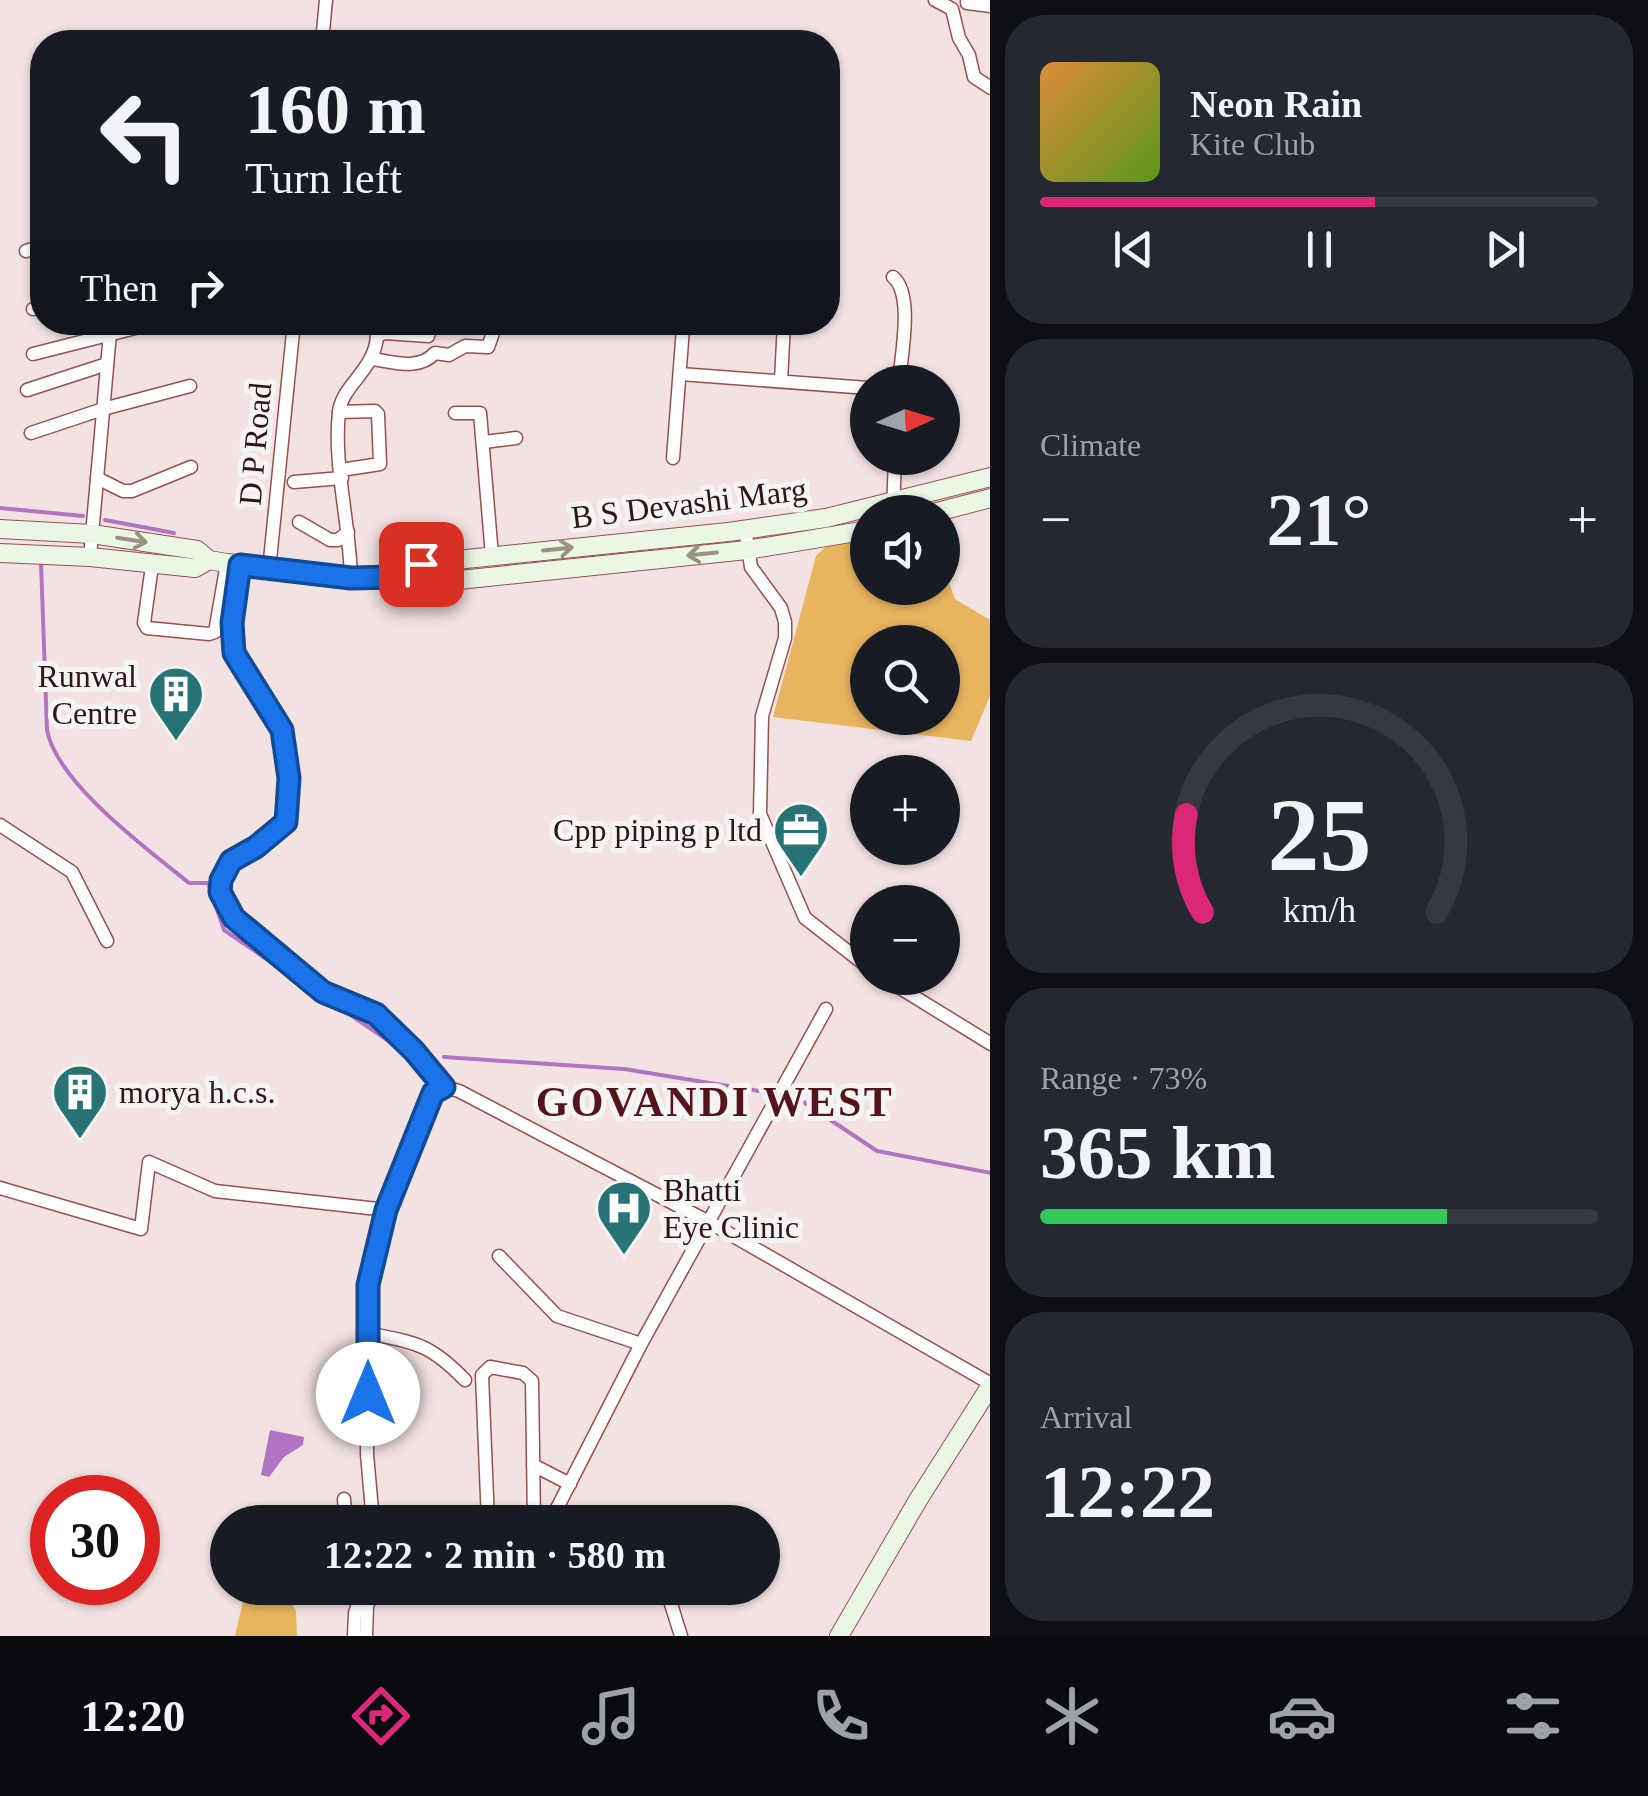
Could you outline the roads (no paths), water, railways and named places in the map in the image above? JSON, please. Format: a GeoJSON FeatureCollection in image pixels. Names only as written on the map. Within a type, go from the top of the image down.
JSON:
{"type":"FeatureCollection","features":[{"type":"Feature","properties":{"kind":"main road","name":"B S Devashi Marg"},"geometry":{"type":"LineString","coordinates":[[930,495],[990,477]]}},
{"type":"Feature","properties":{"kind":"main road"},"geometry":{"type":"LineString","coordinates":[[960,506],[990,498]]}},
{"type":"Feature","properties":{"kind":"main road","name":"B S Devashi Marg"},"geometry":{"type":"LineString","coordinates":[[396,577],[408,565],[745,529],[850,514]]}},
{"type":"Feature","properties":{"kind":"main road","name":"B S Devashi Marg"},"geometry":{"type":"LineString","coordinates":[[0,529],[92,534],[197,550],[226,563],[269,570],[351,578],[396,577],[411,585],[748,550],[850,533]]}},
{"type":"Feature","properties":{"kind":"main road","name":"B S Devashi Marg"},"geometry":{"type":"LineString","coordinates":[[0,552],[90,557],[152,566],[195,568],[226,563]]}},
{"type":"Feature","properties":{"kind":"main road"},"geometry":{"type":"LineString","coordinates":[[839,1636],[988,1393]]}},
{"type":"Feature","properties":{"kind":"street"},"geometry":{"type":"LineString","coordinates":[[323,30],[326,0]]}},
{"type":"Feature","properties":{"kind":"street"},"geometry":{"type":"LineString","coordinates":[[935,0],[952,9]]}},
{"type":"Feature","properties":{"kind":"street"},"geometry":{"type":"LineString","coordinates":[[952,9],[967,1],[990,6]]}},
{"type":"Feature","properties":{"kind":"street"},"geometry":{"type":"LineString","coordinates":[[952,9],[958,38],[969,55],[974,77],[990,88]]}},
{"type":"Feature","properties":{"kind":"street"},"geometry":{"type":"LineString","coordinates":[[26,251],[30,250]]}},
{"type":"Feature","properties":{"kind":"street"},"geometry":{"type":"LineString","coordinates":[[892,278],[901,284],[905,299],[900,365]]}},
{"type":"Feature","properties":{"kind":"street"},"geometry":{"type":"LineString","coordinates":[[33,354],[89,335]]}},
{"type":"Feature","properties":{"kind":"street"},"geometry":{"type":"LineString","coordinates":[[90,557],[109,335]]}},
{"type":"Feature","properties":{"kind":"street","name":"D P Road"},"geometry":{"type":"LineString","coordinates":[[269,570],[293,335]]}},
{"type":"Feature","properties":{"kind":"street"},"geometry":{"type":"LineString","coordinates":[[351,578],[339,412],[372,359],[379,335]]}},
{"type":"Feature","properties":{"kind":"street"},"geometry":{"type":"LineString","coordinates":[[372,359],[426,364],[436,353],[450,356],[465,346],[488,347],[492,335]]}},
{"type":"Feature","properties":{"kind":"street"},"geometry":{"type":"LineString","coordinates":[[673,458],[683,335]]}},
{"type":"Feature","properties":{"kind":"street"},"geometry":{"type":"LineString","coordinates":[[781,381],[783,335]]}},
{"type":"Feature","properties":{"kind":"street"},"geometry":{"type":"LineString","coordinates":[[27,390],[107,364]]}},
{"type":"Feature","properties":{"kind":"street"},"geometry":{"type":"LineString","coordinates":[[680,374],[850,387]]}},
{"type":"Feature","properties":{"kind":"street"},"geometry":{"type":"LineString","coordinates":[[32,434],[103,409],[190,386]]}},
{"type":"Feature","properties":{"kind":"street"},"geometry":{"type":"LineString","coordinates":[[294,482],[377,467],[375,411],[339,412]]}},
{"type":"Feature","properties":{"kind":"street"},"geometry":{"type":"LineString","coordinates":[[454,413],[480,413],[492,556]]}},
{"type":"Feature","properties":{"kind":"street"},"geometry":{"type":"LineString","coordinates":[[484,442],[516,438]]}},
{"type":"Feature","properties":{"kind":"street"},"geometry":{"type":"LineString","coordinates":[[97,478],[122,491],[132,491],[191,466]]}},
{"type":"Feature","properties":{"kind":"street"},"geometry":{"type":"LineString","coordinates":[[299,522],[330,540],[338,540],[348,532]]}},
{"type":"Feature","properties":{"kind":"street"},"geometry":{"type":"LineString","coordinates":[[745,529],[751,567],[780,608],[785,622],[785,638],[762,716],[760,814],[805,918],[850,953]]}},
{"type":"Feature","properties":{"kind":"street"},"geometry":{"type":"LineString","coordinates":[[152,566],[144,623],[147,628],[209,634],[215,632],[226,563]]}},
{"type":"Feature","properties":{"kind":"street"},"geometry":{"type":"LineString","coordinates":[[226,563],[234,653],[282,730],[288,792],[286,822],[256,847],[231,861],[221,880],[220,892],[234,918],[323,992],[376,1014],[444,1087],[459,1091],[709,1222],[988,1393]]}},
{"type":"Feature","properties":{"kind":"street"},"geometry":{"type":"LineString","coordinates":[[0,825],[72,872],[108,941]]}},
{"type":"Feature","properties":{"kind":"street"},"geometry":{"type":"LineString","coordinates":[[911,995],[990,1044]]}},
{"type":"Feature","properties":{"kind":"street"},"geometry":{"type":"LineString","coordinates":[[559,1505],[640,1344],[826,1009]]}},
{"type":"Feature","properties":{"kind":"street"},"geometry":{"type":"LineString","coordinates":[[372,1505],[368,1285],[386,1210],[433,1093],[444,1087]]}},
{"type":"Feature","properties":{"kind":"street"},"geometry":{"type":"LineString","coordinates":[[0,1188],[141,1229],[150,1162],[215,1191],[386,1210]]}},
{"type":"Feature","properties":{"kind":"street"},"geometry":{"type":"LineString","coordinates":[[499,1256],[557,1316],[640,1344]]}},
{"type":"Feature","properties":{"kind":"street"},"geometry":{"type":"LineString","coordinates":[[367,1333],[439,1353],[465,1380]]}},
{"type":"Feature","properties":{"kind":"street"},"geometry":{"type":"LineString","coordinates":[[488,1505],[484,1370],[490,1367],[523,1373],[532,1381],[534,1505]]}},
{"type":"Feature","properties":{"kind":"street"},"geometry":{"type":"LineString","coordinates":[[533,1465],[570,1484]]}},
{"type":"Feature","properties":{"kind":"street"},"geometry":{"type":"LineString","coordinates":[[344,1499],[345,1505]]}},
{"type":"Feature","properties":{"kind":"street"},"geometry":{"type":"LineString","coordinates":[[354,1636],[357,1605]]}},
{"type":"Feature","properties":{"kind":"street"},"geometry":{"type":"LineString","coordinates":[[366,1636],[368,1605]]}},
{"type":"Feature","properties":{"kind":"street"},"geometry":{"type":"LineString","coordinates":[[672,1605],[682,1636]]}},
{"type":"Feature","properties":{"kind":"waterway"},"geometry":{"type":"LineString","coordinates":[[0,508],[83,516]]}},
{"type":"Feature","properties":{"kind":"waterway"},"geometry":{"type":"LineString","coordinates":[[105,520],[174,533]]}},
{"type":"Feature","properties":{"kind":"waterway"},"geometry":{"type":"LineString","coordinates":[[41,562],[47,730],[54,750],[85,793],[128,834],[189,883],[208,883],[224,930],[306,986]]}},
{"type":"Feature","properties":{"kind":"waterway"},"geometry":{"type":"LineString","coordinates":[[327,999],[399,1048]]}},
{"type":"Feature","properties":{"kind":"waterway"},"geometry":{"type":"LineString","coordinates":[[444,1057],[624,1069],[765,1092]]}},
{"type":"Feature","properties":{"kind":"waterway"},"geometry":{"type":"LineString","coordinates":[[796,1097],[877,1151],[990,1173]]}},
{"type":"Feature","properties":{"kind":"place","name":"Runwal Centre"},"geometry":{"type":"Point","coordinates":[176,743]}},
{"type":"Feature","properties":{"kind":"place","name":"Cpp piping p ltd"},"geometry":{"type":"Point","coordinates":[801,879]}},
{"type":"Feature","properties":{"kind":"place","name":"morya h.c.s."},"geometry":{"type":"Point","coordinates":[80,1141]}},
{"type":"Feature","properties":{"kind":"place","name":"Bhatti Eye Clinic"},"geometry":{"type":"Point","coordinates":[624,1257]}},
{"type":"Feature","properties":{"kind":"district","name":"GOVANDI WEST"},"geometry":{"type":"Point","coordinates":[715,1101]}}]}
